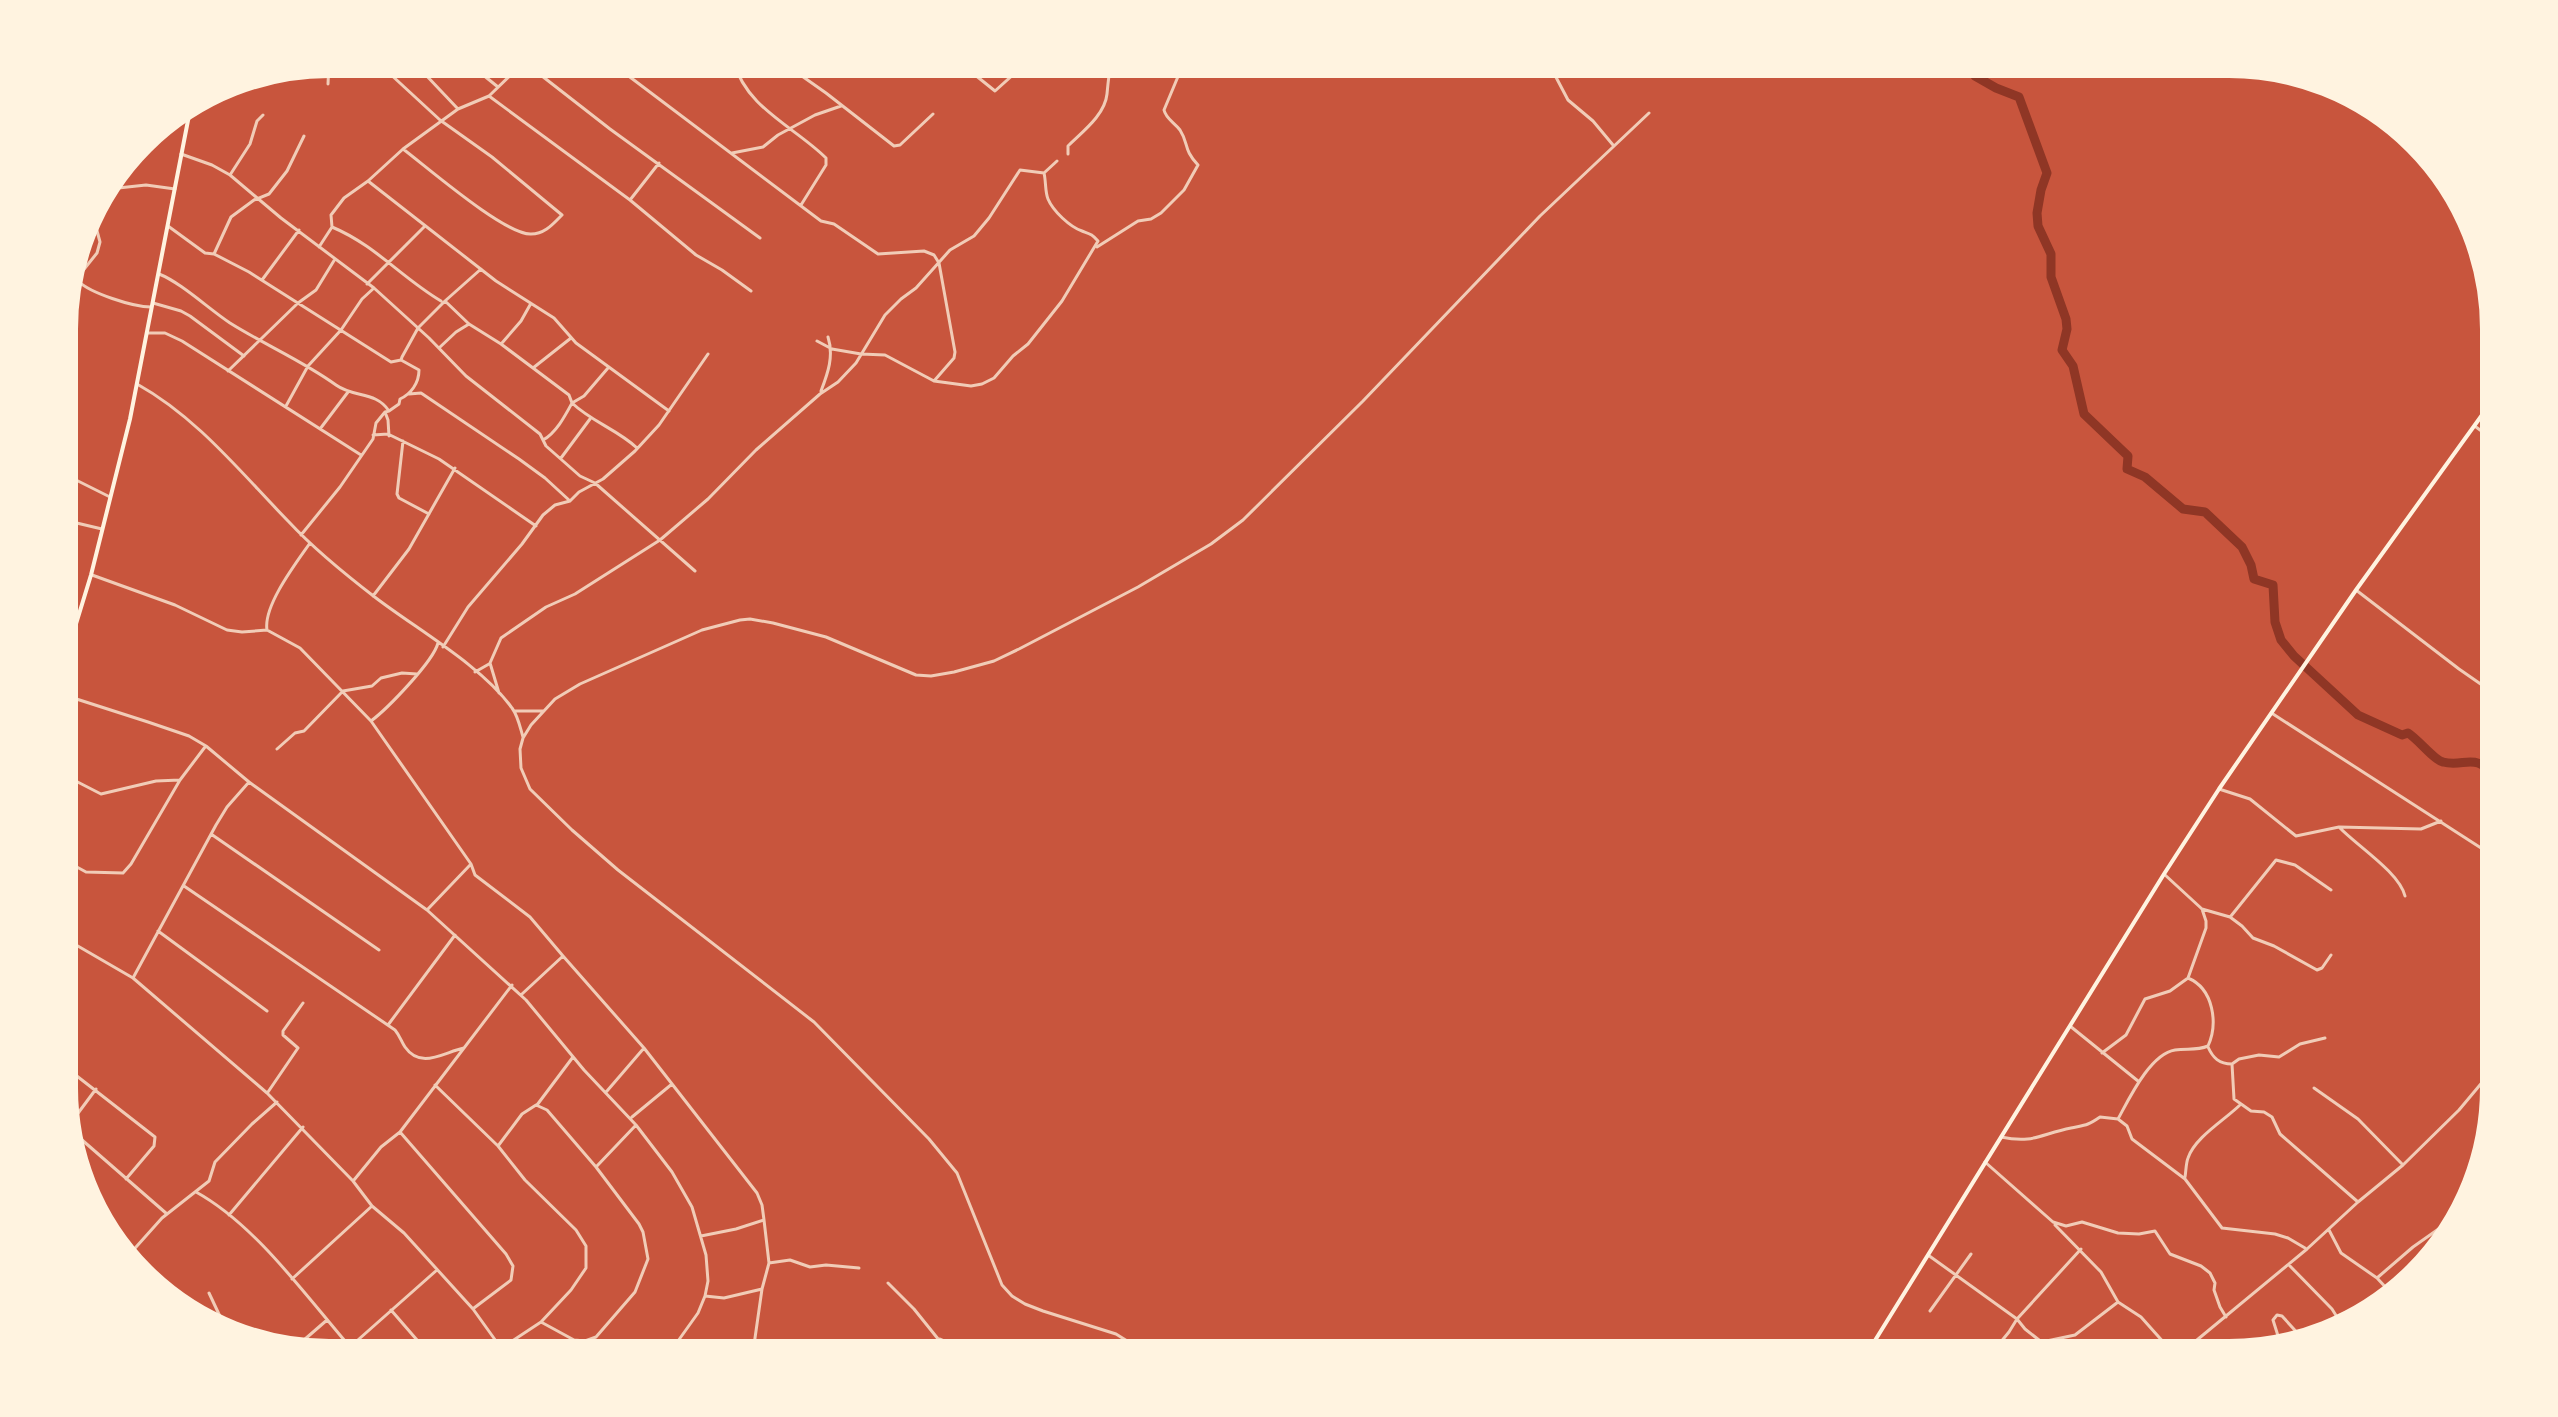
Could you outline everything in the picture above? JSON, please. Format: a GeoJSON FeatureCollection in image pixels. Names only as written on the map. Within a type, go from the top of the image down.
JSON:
{"type":"FeatureCollection","features":[{"type":"Feature","properties":{"kind":"main road"},"geometry":{"type":"LineString","coordinates":[[77,622],[91,575],[137,384],[188,119]]}},
{"type":"Feature","properties":{"kind":"main road"},"geometry":{"type":"LineString","coordinates":[[1875,1340],[2219,789],[2356,590],[2482,416]]}},
{"type":"Feature","properties":{"kind":"street"},"geometry":{"type":"LineString","coordinates":[[1556,76],[1568,100],[1593,121],[1613,145]]}},
{"type":"Feature","properties":{"kind":"street"},"geometry":{"type":"LineString","coordinates":[[328,77],[328,84]]}},
{"type":"Feature","properties":{"kind":"street"},"geometry":{"type":"LineString","coordinates":[[393,77],[440,120],[492,157],[562,215],[544,231],[519,232],[488,213],[403,149]]}},
{"type":"Feature","properties":{"kind":"street"},"geometry":{"type":"LineString","coordinates":[[428,77],[458,109]]}},
{"type":"Feature","properties":{"kind":"street"},"geometry":{"type":"LineString","coordinates":[[485,77],[498,87]]}},
{"type":"Feature","properties":{"kind":"street"},"geometry":{"type":"LineString","coordinates":[[319,247],[332,227],[331,215],[336,207],[440,120],[489,96],[509,77]]}},
{"type":"Feature","properties":{"kind":"street"},"geometry":{"type":"LineString","coordinates":[[543,77],[760,238]]}},
{"type":"Feature","properties":{"kind":"street"},"geometry":{"type":"LineString","coordinates":[[630,77],[821,221],[834,224],[878,254],[924,251],[934,255],[939,263],[955,355],[934,381]]}},
{"type":"Feature","properties":{"kind":"street"},"geometry":{"type":"LineString","coordinates":[[739,77],[752,97],[821,153],[827,162],[801,205]]}},
{"type":"Feature","properties":{"kind":"street"},"geometry":{"type":"LineString","coordinates":[[803,77],[897,147],[933,114]]}},
{"type":"Feature","properties":{"kind":"street"},"geometry":{"type":"LineString","coordinates":[[977,77],[995,91],[1011,77]]}},
{"type":"Feature","properties":{"kind":"street"},"geometry":{"type":"LineString","coordinates":[[1068,154],[1068,146],[1099,115],[1107,96],[1108,77]]}},
{"type":"Feature","properties":{"kind":"street"},"geometry":{"type":"LineString","coordinates":[[1093,249],[1138,221],[1161,213],[1184,190],[1196,170],[1198,165],[1189,156],[1182,135],[1164,110],[1178,77]]}},
{"type":"Feature","properties":{"kind":"street"},"geometry":{"type":"LineString","coordinates":[[489,96],[630,200],[696,255],[751,291]]}},
{"type":"Feature","properties":{"kind":"street"},"geometry":{"type":"LineString","coordinates":[[732,153],[763,147],[790,128],[829,109],[844,106]]}},
{"type":"Feature","properties":{"kind":"street"},"geometry":{"type":"LineString","coordinates":[[1127,1341],[1116,1334],[1025,1304],[1002,1285],[957,1173],[929,1139],[814,1022],[618,870],[530,789],[521,768],[523,738],[555,699],[580,684],[702,630],[740,620],[773,623],[826,637],[916,675],[931,676],[994,661],[1138,587],[1211,544],[1243,520],[1363,401],[1540,216],[1649,113]]}},
{"type":"Feature","properties":{"kind":"street"},"geometry":{"type":"LineString","coordinates":[[230,175],[250,144],[257,121],[263,115]]}},
{"type":"Feature","properties":{"kind":"street"},"geometry":{"type":"LineString","coordinates":[[214,254],[231,217],[269,194],[300,149],[304,136]]}},
{"type":"Feature","properties":{"kind":"street"},"geometry":{"type":"LineString","coordinates":[[181,154],[230,175],[374,288],[466,376],[536,431],[549,449],[580,476],[595,483],[695,571]]}},
{"type":"Feature","properties":{"kind":"street"},"geometry":{"type":"LineString","coordinates":[[475,672],[490,663],[501,638],[546,607],[575,594],[660,540],[708,499],[756,450],[838,382],[861,354],[885,315],[916,288],[957,244],[974,236],[1020,170],[1044,173],[1057,161]]}},
{"type":"Feature","properties":{"kind":"street"},"geometry":{"type":"LineString","coordinates":[[630,200],[659,163]]}},
{"type":"Feature","properties":{"kind":"street"},"geometry":{"type":"LineString","coordinates":[[817,341],[832,349],[885,355],[934,381],[971,386],[994,378],[1028,344],[1062,301],[1098,241],[1091,233],[1082,232],[1070,224],[1047,198],[1044,173]]}},
{"type":"Feature","properties":{"kind":"street"},"geometry":{"type":"LineString","coordinates":[[368,181],[481,269],[530,305],[554,318],[571,338],[608,368],[669,411]]}},
{"type":"Feature","properties":{"kind":"street"},"geometry":{"type":"LineString","coordinates":[[120,186],[146,185],[175,189]]}},
{"type":"Feature","properties":{"kind":"street"},"geometry":{"type":"LineString","coordinates":[[168,226],[205,253],[214,254],[262,280],[391,362],[401,360],[419,370],[419,378],[409,394]]}},
{"type":"Feature","properties":{"kind":"street"},"geometry":{"type":"LineString","coordinates":[[332,227],[355,236],[469,324],[569,395],[572,403],[590,419],[618,433],[637,448]]}},
{"type":"Feature","properties":{"kind":"street"},"geometry":{"type":"LineString","coordinates":[[367,284],[425,227]]}},
{"type":"Feature","properties":{"kind":"street"},"geometry":{"type":"LineString","coordinates":[[84,271],[97,253],[100,242],[96,229]]}},
{"type":"Feature","properties":{"kind":"street"},"geometry":{"type":"LineString","coordinates":[[262,280],[299,230]]}},
{"type":"Feature","properties":{"kind":"street"},"geometry":{"type":"LineString","coordinates":[[228,371],[298,303],[316,290],[335,259]]}},
{"type":"Feature","properties":{"kind":"street"},"geometry":{"type":"LineString","coordinates":[[401,360],[418,328],[443,301],[481,269]]}},
{"type":"Feature","properties":{"kind":"street"},"geometry":{"type":"LineString","coordinates":[[159,274],[171,278],[209,309],[348,392],[376,397],[385,404],[389,436]]}},
{"type":"Feature","properties":{"kind":"street"},"geometry":{"type":"LineString","coordinates":[[81,283],[126,303],[181,311],[244,356]]}},
{"type":"Feature","properties":{"kind":"street"},"geometry":{"type":"LineString","coordinates":[[286,406],[308,366],[374,288]]}},
{"type":"Feature","properties":{"kind":"street"},"geometry":{"type":"LineString","coordinates":[[501,344],[515,330],[530,305]]}},
{"type":"Feature","properties":{"kind":"street"},"geometry":{"type":"LineString","coordinates":[[439,348],[469,324]]}},
{"type":"Feature","properties":{"kind":"street"},"geometry":{"type":"LineString","coordinates":[[148,333],[170,334],[361,455]]}},
{"type":"Feature","properties":{"kind":"street"},"geometry":{"type":"LineString","coordinates":[[820,394],[831,360],[832,349],[828,337]]}},
{"type":"Feature","properties":{"kind":"street"},"geometry":{"type":"LineString","coordinates":[[533,368],[571,338]]}},
{"type":"Feature","properties":{"kind":"street"},"geometry":{"type":"LineString","coordinates":[[443,647],[468,607],[548,510],[570,501],[637,448],[669,411],[708,354]]}},
{"type":"Feature","properties":{"kind":"street"},"geometry":{"type":"LineString","coordinates":[[543,440],[550,436],[572,403],[584,396],[608,368]]}},
{"type":"Feature","properties":{"kind":"street"},"geometry":{"type":"LineString","coordinates":[[137,384],[191,422],[310,543],[499,693],[515,711],[523,738]]}},
{"type":"Feature","properties":{"kind":"street"},"geometry":{"type":"LineString","coordinates":[[320,429],[348,392]]}},
{"type":"Feature","properties":{"kind":"street"},"geometry":{"type":"LineString","coordinates":[[301,535],[373,439],[376,423],[409,394],[421,393],[485,434],[545,478],[570,501]]}},
{"type":"Feature","properties":{"kind":"street"},"geometry":{"type":"LineString","coordinates":[[561,458],[590,419]]}},
{"type":"Feature","properties":{"kind":"street"},"geometry":{"type":"LineString","coordinates":[[2475,426],[2482,431]]}},
{"type":"Feature","properties":{"kind":"street"},"geometry":{"type":"LineString","coordinates":[[373,435],[403,441],[455,468],[495,500],[536,526]]}},
{"type":"Feature","properties":{"kind":"street"},"geometry":{"type":"LineString","coordinates":[[403,441],[397,494],[429,514]]}},
{"type":"Feature","properties":{"kind":"street"},"geometry":{"type":"LineString","coordinates":[[373,596],[409,549],[455,468]]}},
{"type":"Feature","properties":{"kind":"street"},"geometry":{"type":"LineString","coordinates":[[77,480],[110,497]]}},
{"type":"Feature","properties":{"kind":"street"},"geometry":{"type":"LineString","coordinates":[[77,523],[102,529]]}},
{"type":"Feature","properties":{"kind":"street"},"geometry":{"type":"LineString","coordinates":[[260,630],[287,578],[310,543]]}},
{"type":"Feature","properties":{"kind":"street"},"geometry":{"type":"LineString","coordinates":[[91,575],[160,599],[227,630],[267,630],[300,648],[371,721],[471,864],[475,875],[530,917],[644,1048],[757,1193],[762,1205],[769,1263],[755,1341]]}},
{"type":"Feature","properties":{"kind":"street"},"geometry":{"type":"LineString","coordinates":[[2356,590],[2482,685]]}},
{"type":"Feature","properties":{"kind":"street"},"geometry":{"type":"LineString","coordinates":[[266,619],[267,630]]}},
{"type":"Feature","properties":{"kind":"street"},"geometry":{"type":"LineString","coordinates":[[371,721],[429,662],[438,643]]}},
{"type":"Feature","properties":{"kind":"street"},"geometry":{"type":"LineString","coordinates":[[490,663],[499,693]]}},
{"type":"Feature","properties":{"kind":"street"},"geometry":{"type":"LineString","coordinates":[[277,749],[295,733],[304,731],[343,691],[372,686],[381,678],[402,673],[417,674]]}},
{"type":"Feature","properties":{"kind":"street"},"geometry":{"type":"LineString","coordinates":[[77,699],[189,736],[206,746],[249,782],[427,910],[512,985],[573,1057],[631,1118],[683,1188],[692,1207],[708,1274],[705,1296],[698,1313],[679,1341]]}},
{"type":"Feature","properties":{"kind":"street"},"geometry":{"type":"LineString","coordinates":[[515,711],[544,711]]}},
{"type":"Feature","properties":{"kind":"street"},"geometry":{"type":"LineString","coordinates":[[2273,714],[2482,848]]}},
{"type":"Feature","properties":{"kind":"street"},"geometry":{"type":"LineString","coordinates":[[76,867],[86,872],[123,873],[180,780],[206,746]]}},
{"type":"Feature","properties":{"kind":"street"},"geometry":{"type":"LineString","coordinates":[[76,781],[101,794],[156,781],[180,780]]}},
{"type":"Feature","properties":{"kind":"street"},"geometry":{"type":"LineString","coordinates":[[133,978],[211,834],[227,807],[249,782]]}},
{"type":"Feature","properties":{"kind":"street"},"geometry":{"type":"LineString","coordinates":[[2219,789],[2250,799],[2296,836],[2339,827],[2409,830],[2441,821]]}},
{"type":"Feature","properties":{"kind":"street"},"geometry":{"type":"LineString","coordinates":[[2339,827],[2392,872],[2403,887],[2405,896]]}},
{"type":"Feature","properties":{"kind":"street"},"geometry":{"type":"LineString","coordinates":[[211,834],[379,950]]}},
{"type":"Feature","properties":{"kind":"street"},"geometry":{"type":"LineString","coordinates":[[2230,917],[2276,860],[2295,865],[2331,890]]}},
{"type":"Feature","properties":{"kind":"street"},"geometry":{"type":"LineString","coordinates":[[427,910],[471,864]]}},
{"type":"Feature","properties":{"kind":"street"},"geometry":{"type":"LineString","coordinates":[[2164,874],[2202,909],[2230,917],[2253,938],[2317,970],[2331,955]]}},
{"type":"Feature","properties":{"kind":"street"},"geometry":{"type":"LineString","coordinates":[[184,886],[283,951],[399,1034],[406,1049],[420,1058],[435,1058],[464,1048]]}},
{"type":"Feature","properties":{"kind":"street"},"geometry":{"type":"LineString","coordinates":[[2102,1053],[2126,1035],[2145,999],[2170,991],[2188,978],[2206,928],[2202,909]]}},
{"type":"Feature","properties":{"kind":"street"},"geometry":{"type":"LineString","coordinates":[[158,931],[267,1011]]}},
{"type":"Feature","properties":{"kind":"street"},"geometry":{"type":"LineString","coordinates":[[387,1026],[455,935]]}},
{"type":"Feature","properties":{"kind":"street"},"geometry":{"type":"LineString","coordinates":[[76,945],[133,978],[277,1102],[353,1181],[372,1206],[404,1233],[473,1309],[497,1341]]}},
{"type":"Feature","properties":{"kind":"street"},"geometry":{"type":"LineString","coordinates":[[521,995],[563,956]]}},
{"type":"Feature","properties":{"kind":"street"},"geometry":{"type":"LineString","coordinates":[[2188,978],[2201,986],[2211,1004],[2214,1031],[2208,1046],[2212,1057],[2218,1061],[2232,1064],[2239,1059],[2259,1055],[2279,1057],[2300,1044],[2325,1038]]}},
{"type":"Feature","properties":{"kind":"street"},"geometry":{"type":"LineString","coordinates":[[353,1181],[381,1147],[400,1132],[512,985]]}},
{"type":"Feature","properties":{"kind":"street"},"geometry":{"type":"LineString","coordinates":[[267,1093],[298,1048],[283,1035],[283,1031],[303,1003]]}},
{"type":"Feature","properties":{"kind":"street"},"geometry":{"type":"LineString","coordinates":[[2070,1026],[2139,1081]]}},
{"type":"Feature","properties":{"kind":"street"},"geometry":{"type":"LineString","coordinates":[[2118,1119],[2139,1081],[2156,1061],[2174,1049],[2208,1046]]}},
{"type":"Feature","properties":{"kind":"street"},"geometry":{"type":"LineString","coordinates":[[606,1092],[644,1048]]}},
{"type":"Feature","properties":{"kind":"street"},"geometry":{"type":"LineString","coordinates":[[498,1146],[522,1114],[536,1105],[573,1057]]}},
{"type":"Feature","properties":{"kind":"street"},"geometry":{"type":"LineString","coordinates":[[2232,1064],[2232,1095],[2251,1111],[2264,1112],[2272,1117],[2280,1134],[2358,1202]]}},
{"type":"Feature","properties":{"kind":"street"},"geometry":{"type":"LineString","coordinates":[[76,1075],[155,1137],[154,1146],[126,1179]]}},
{"type":"Feature","properties":{"kind":"street"},"geometry":{"type":"LineString","coordinates":[[2198,1340],[2403,1165],[2482,1083]]}},
{"type":"Feature","properties":{"kind":"street"},"geometry":{"type":"LineString","coordinates":[[631,1118],[672,1084]]}},
{"type":"Feature","properties":{"kind":"street"},"geometry":{"type":"LineString","coordinates":[[435,1085],[498,1146],[525,1180],[576,1230],[586,1246],[587,1261],[583,1273],[564,1298],[541,1322],[513,1341]]}},
{"type":"Feature","properties":{"kind":"street"},"geometry":{"type":"LineString","coordinates":[[2314,1088],[2358,1119],[2403,1165]]}},
{"type":"Feature","properties":{"kind":"street"},"geometry":{"type":"LineString","coordinates":[[77,1112],[96,1089]]}},
{"type":"Feature","properties":{"kind":"street"},"geometry":{"type":"LineString","coordinates":[[134,1249],[167,1214],[209,1181],[215,1162],[277,1102]]}},
{"type":"Feature","properties":{"kind":"street"},"geometry":{"type":"LineString","coordinates":[[2185,1179],[2188,1158],[2203,1135],[2241,1104]]}},
{"type":"Feature","properties":{"kind":"street"},"geometry":{"type":"LineString","coordinates":[[536,1105],[547,1110],[639,1224],[648,1259],[639,1283],[625,1306],[596,1337],[580,1341]]}},
{"type":"Feature","properties":{"kind":"street"},"geometry":{"type":"LineString","coordinates":[[2001,1137],[2038,1139],[2085,1127],[2100,1117],[2118,1119],[2127,1126],[2132,1139],[2185,1179],[2222,1228],[2275,1234],[2307,1249]]}},
{"type":"Feature","properties":{"kind":"street"},"geometry":{"type":"LineString","coordinates":[[596,1167],[636,1125]]}},
{"type":"Feature","properties":{"kind":"street"},"geometry":{"type":"LineString","coordinates":[[229,1215],[303,1127]]}},
{"type":"Feature","properties":{"kind":"street"},"geometry":{"type":"LineString","coordinates":[[400,1132],[513,1266],[511,1280],[473,1309]]}},
{"type":"Feature","properties":{"kind":"street"},"geometry":{"type":"LineString","coordinates":[[82,1141],[167,1214]]}},
{"type":"Feature","properties":{"kind":"street"},"geometry":{"type":"LineString","coordinates":[[1985,1162],[2081,1249],[2101,1272],[2118,1302],[2141,1317],[2162,1340]]}},
{"type":"Feature","properties":{"kind":"street"},"geometry":{"type":"LineString","coordinates":[[196,1192],[215,1203],[246,1229],[345,1341]]}},
{"type":"Feature","properties":{"kind":"street"},"geometry":{"type":"LineString","coordinates":[[292,1279],[372,1206]]}},
{"type":"Feature","properties":{"kind":"street"},"geometry":{"type":"LineString","coordinates":[[701,1236],[764,1220]]}},
{"type":"Feature","properties":{"kind":"street"},"geometry":{"type":"LineString","coordinates":[[2053,1222],[2066,1226],[2082,1222],[2118,1233],[2155,1231],[2170,1254],[2201,1266],[2210,1273],[2226,1317]]}},
{"type":"Feature","properties":{"kind":"street"},"geometry":{"type":"LineString","coordinates":[[2377,1278],[2439,1228]]}},
{"type":"Feature","properties":{"kind":"street"},"geometry":{"type":"LineString","coordinates":[[2329,1230],[2341,1253],[2385,1287]]}},
{"type":"Feature","properties":{"kind":"street"},"geometry":{"type":"LineString","coordinates":[[2002,1340],[2017,1319],[2081,1249]]}},
{"type":"Feature","properties":{"kind":"street"},"geometry":{"type":"LineString","coordinates":[[1930,1311],[1971,1254]]}},
{"type":"Feature","properties":{"kind":"street"},"geometry":{"type":"LineString","coordinates":[[1928,1255],[2017,1319],[2040,1340]]}},
{"type":"Feature","properties":{"kind":"street"},"geometry":{"type":"LineString","coordinates":[[769,1263],[790,1260],[804,1266],[859,1268]]}},
{"type":"Feature","properties":{"kind":"street"},"geometry":{"type":"LineString","coordinates":[[2288,1265],[2337,1317]]}},
{"type":"Feature","properties":{"kind":"street"},"geometry":{"type":"LineString","coordinates":[[357,1341],[437,1270]]}},
{"type":"Feature","properties":{"kind":"street"},"geometry":{"type":"LineString","coordinates":[[888,1283],[940,1341]]}},
{"type":"Feature","properties":{"kind":"street"},"geometry":{"type":"LineString","coordinates":[[705,1296],[724,1298],[762,1289]]}},
{"type":"Feature","properties":{"kind":"street"},"geometry":{"type":"LineString","coordinates":[[209,1293],[220,1316]]}},
{"type":"Feature","properties":{"kind":"street"},"geometry":{"type":"LineString","coordinates":[[2051,1340],[2075,1335],[2118,1302]]}},
{"type":"Feature","properties":{"kind":"street"},"geometry":{"type":"LineString","coordinates":[[391,1310],[418,1341]]}},
{"type":"Feature","properties":{"kind":"street"},"geometry":{"type":"LineString","coordinates":[[2278,1336],[2274,1323],[2277,1315],[2282,1316],[2296,1331]]}},
{"type":"Feature","properties":{"kind":"street"},"geometry":{"type":"LineString","coordinates":[[304,1340],[327,1320]]}},
{"type":"Feature","properties":{"kind":"street"},"geometry":{"type":"LineString","coordinates":[[541,1322],[579,1341]]}},
{"type":"Feature","properties":{"kind":"street"},"geometry":{"type":"LineString","coordinates":[[937,1337],[944,1341]]}},
{"type":"Feature","properties":{"kind":"waterway"},"geometry":{"type":"LineString","coordinates":[[1975,76],[2019,97],[2047,173],[2037,213],[2038,226],[2051,254],[2051,277],[2066,319],[2062,350],[2073,366],[2084,414],[2128,456],[2127,469],[2145,477],[2183,509],[2205,512],[2242,547],[2254,579],[2273,585],[2275,622],[2281,640],[2358,715],[2402,735],[2408,733],[2443,762],[2476,762],[2482,765]]}}]}
